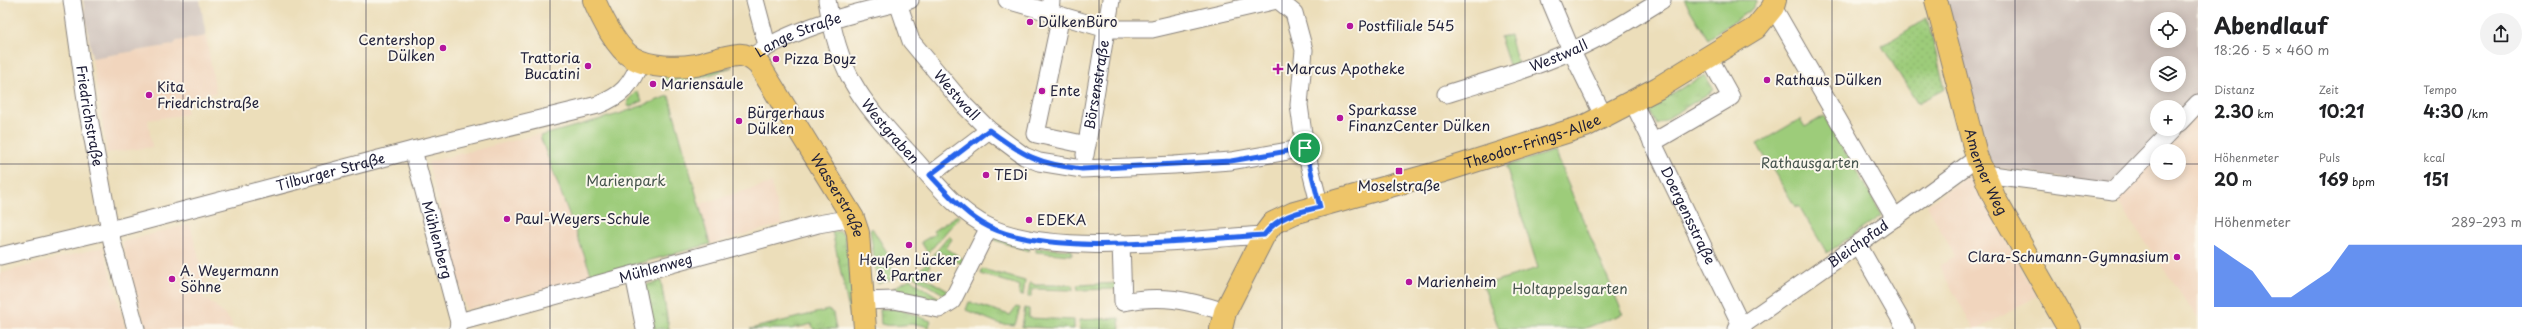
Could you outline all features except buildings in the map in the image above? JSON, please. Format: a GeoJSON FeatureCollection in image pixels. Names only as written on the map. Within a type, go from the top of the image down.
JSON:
{"type":"FeatureCollection","features":[{"type":"Feature","properties":{"kind":"main road"},"geometry":{"type":"LineString","coordinates":[[594,0],[620,44],[632,58],[641,61]]}},
{"type":"Feature","properties":{"kind":"main road","name":"Amerner Weg"},"geometry":{"type":"LineString","coordinates":[[1936,0],[1977,158],[1986,178],[2069,329]]}},
{"type":"Feature","properties":{"kind":"main road","name":"Theodor-Frings-Allee"},"geometry":{"type":"LineString","coordinates":[[1223,324],[1264,235],[1273,223],[1294,213],[1320,207],[1559,136],[1604,117],[1710,59],[1756,28],[1774,4]]}},
{"type":"Feature","properties":{"kind":"main road","name":"Lange Straße"},"geometry":{"type":"LineString","coordinates":[[641,61],[665,66],[695,65],[739,54],[759,52]]}},
{"type":"Feature","properties":{"kind":"main road","name":"Wasserstraße"},"geometry":{"type":"LineString","coordinates":[[759,52],[759,65],[853,218],[858,233],[865,329]]}},
{"type":"Feature","properties":{"kind":"street","name":"Friedrichstraße"},"geometry":{"type":"LineString","coordinates":[[72,0],[87,107],[110,230],[136,329]]}},
{"type":"Feature","properties":{"kind":"street","name":"Westgraben"},"geometry":{"type":"LineString","coordinates":[[827,0],[838,53],[850,81],[872,113],[966,211],[989,227],[1034,240],[1122,243],[1264,235]]}},
{"type":"Feature","properties":{"kind":"street"},"geometry":{"type":"LineString","coordinates":[[1007,0],[1051,6],[1107,29],[1152,29],[1277,0],[1294,13],[1304,50],[1299,105],[1305,148],[1320,207]]}},
{"type":"Feature","properties":{"kind":"street","name":"Börsenstraße"},"geometry":{"type":"LineString","coordinates":[[1082,169],[1112,0]]}},
{"type":"Feature","properties":{"kind":"street"},"geometry":{"type":"LineString","coordinates":[[1550,0],[1571,50],[1604,117]]}},
{"type":"Feature","properties":{"kind":"street","name":"Westwall"},"geometry":{"type":"LineString","coordinates":[[1446,94],[1513,74],[1571,50],[1619,27],[1662,0]]}},
{"type":"Feature","properties":{"kind":"street","name":"Lange Straße"},"geometry":{"type":"LineString","coordinates":[[759,52],[831,22],[904,1]]}},
{"type":"Feature","properties":{"kind":"street","name":"Westwall"},"geometry":{"type":"LineString","coordinates":[[904,1],[911,41],[965,106],[989,130],[1024,156],[1058,167],[1082,169],[1231,161],[1305,148]]}},
{"type":"Feature","properties":{"kind":"street"},"geometry":{"type":"LineString","coordinates":[[755,2],[759,52]]}},
{"type":"Feature","properties":{"kind":"street"},"geometry":{"type":"LineString","coordinates":[[1774,4],[1895,218]]}},
{"type":"Feature","properties":{"kind":"street"},"geometry":{"type":"LineString","coordinates":[[1051,6],[1059,25],[1036,134],[1087,145]]}},
{"type":"Feature","properties":{"kind":"street"},"geometry":{"type":"LineString","coordinates":[[1652,143],[1731,97],[1710,59]]}},
{"type":"Feature","properties":{"kind":"street","name":"Tilburger Straße"},"geometry":{"type":"LineString","coordinates":[[0,256],[110,230],[413,150],[598,105],[622,93],[630,84],[641,61]]}},
{"type":"Feature","properties":{"kind":"street","name":"Doergensstraße"},"geometry":{"type":"LineString","coordinates":[[1633,102],[1741,328]]}},
{"type":"Feature","properties":{"kind":"street"},"geometry":{"type":"LineString","coordinates":[[2186,116],[2198,103]]}},
{"type":"Feature","properties":{"kind":"street"},"geometry":{"type":"LineString","coordinates":[[930,175],[989,130]]}},
{"type":"Feature","properties":{"kind":"street"},"geometry":{"type":"LineString","coordinates":[[1986,178],[1992,175],[2113,191],[2166,136]]}},
{"type":"Feature","properties":{"kind":"street","name":"Mühlenberg"},"geometry":{"type":"LineString","coordinates":[[413,150],[459,325]]}},
{"type":"Feature","properties":{"kind":"street","name":"Bleichpfad"},"geometry":{"type":"LineString","coordinates":[[1741,328],[1807,278],[1858,245],[1977,158]]}},
{"type":"Feature","properties":{"kind":"street","name":"Mühlenweg"},"geometry":{"type":"LineString","coordinates":[[459,325],[818,224],[853,218]]}},
{"type":"Feature","properties":{"kind":"street"},"geometry":{"type":"LineString","coordinates":[[863,301],[894,300],[939,309],[952,301],[989,227]]}},
{"type":"Feature","properties":{"kind":"street"},"geometry":{"type":"LineString","coordinates":[[1122,243],[1123,302],[1148,297],[1190,301],[1223,324]]}},
{"type":"Feature","properties":{"kind":"street"},"geometry":{"type":"LineString","coordinates":[[1858,245],[1906,329]]}},
{"type":"Feature","properties":{"kind":"street"},"geometry":{"type":"LineString","coordinates":[[634,275],[645,329]]}},
{"type":"Feature","properties":{"kind":"shaded area"},"geometry":{"type":"Polygon","coordinates":[[[83,0],[200,0],[206,36],[177,41],[173,45],[92,58],[83,0]]]}},
{"type":"Feature","properties":{"kind":"shaded area"},"geometry":{"type":"Polygon","coordinates":[[[1946,0],[2198,0],[2198,95],[2186,107],[2186,100],[2150,100],[2150,136],[2158,136],[2110,186],[1992,167],[1987,162],[1946,0]]]}},
{"type":"Feature","properties":{"kind":"shaded area","name":"Kita Friedrichstraße"},"geometry":{"type":"Polygon","coordinates":[[[206,36],[216,93],[185,98],[187,114],[148,120],[152,147],[107,153],[92,58],[173,45],[176,41],[206,36]]]}},
{"type":"Feature","properties":{"kind":"shaded area","name":"Clara-Schumann-Gymnasium"},"geometry":{"type":"Polygon","coordinates":[[[2198,109],[2198,319],[2114,196],[2150,159],[2150,180],[2186,180],[2186,144],[2165,144],[2172,136],[2186,136],[2186,122],[2198,109]]]}},
{"type":"Feature","properties":{"kind":"shaded area","name":"Paul-Weyers-Schule"},"geometry":{"type":"Polygon","coordinates":[[[539,134],[592,276],[466,310],[428,162],[539,134]]]}},
{"type":"Feature","properties":{"kind":"shaded area"},"geometry":{"type":"Polygon","coordinates":[[[1968,176],[1970,177],[2037,296],[1978,329],[1974,329],[1939,266],[1955,256],[1927,205],[1968,176]]]}},
{"type":"Feature","properties":{"kind":"shaded area"},"geometry":{"type":"Polygon","coordinates":[[[771,183],[782,224],[710,244],[700,204],[771,183]]]}},
{"type":"Feature","properties":{"kind":"shaded area"},"geometry":{"type":"Polygon","coordinates":[[[190,224],[206,285],[201,290],[204,299],[210,301],[231,321],[233,329],[146,329],[122,242],[190,224]]]}},
{"type":"Feature","properties":{"kind":"shaded area"},"geometry":{"type":"Polygon","coordinates":[[[103,247],[126,329],[0,329],[0,273],[103,247]]]}},
{"type":"Feature","properties":{"kind":"green space"},"geometry":{"type":"Polygon","coordinates":[[[1684,0],[1757,0],[1752,9],[1708,39],[1684,0]]]}},
{"type":"Feature","properties":{"kind":"green space"},"geometry":{"type":"Polygon","coordinates":[[[1927,18],[1945,89],[1917,103],[1882,46],[1927,18]]]}},
{"type":"Feature","properties":{"kind":"green space"},"geometry":{"type":"Polygon","coordinates":[[[1510,35],[1519,68],[1511,71],[1500,37],[1510,35]]]}},
{"type":"Feature","properties":{"kind":"green space"},"geometry":{"type":"Polygon","coordinates":[[[732,67],[667,90],[663,77],[732,67]]]}},
{"type":"Feature","properties":{"kind":"green space"},"geometry":{"type":"Polygon","coordinates":[[[1705,75],[1714,90],[1657,125],[1648,107],[1705,75]]]}},
{"type":"Feature","properties":{"kind":"green space"},"geometry":{"type":"Polygon","coordinates":[[[637,91],[642,101],[631,107],[627,106],[628,100],[637,91]]]}},
{"type":"Feature","properties":{"kind":"green space","name":"Marienpark"},"geometry":{"type":"Polygon","coordinates":[[[669,96],[710,244],[592,276],[540,136],[619,114],[669,96]]]}},
{"type":"Feature","properties":{"kind":"green space","name":"Rathausgarten"},"geometry":{"type":"Polygon","coordinates":[[[1824,116],[1882,215],[1827,253],[1799,206],[1796,208],[1757,144],[1800,119],[1805,127],[1824,116]]]}},
{"type":"Feature","properties":{"kind":"green space","name":"Holtappelsgarten"},"geometry":{"type":"Polygon","coordinates":[[[1554,151],[1623,314],[1583,329],[1499,329],[1483,285],[1538,268],[1506,166],[1554,151]]]}},
{"type":"Feature","properties":{"kind":"green space"},"geometry":{"type":"Polygon","coordinates":[[[958,215],[960,216],[928,253],[921,242],[935,234],[933,231],[958,215]]]}},
{"type":"Feature","properties":{"kind":"green space"},"geometry":{"type":"Polygon","coordinates":[[[872,228],[890,257],[887,260],[898,277],[878,284],[870,230],[872,228]]]}},
{"type":"Feature","properties":{"kind":"green space"},"geometry":{"type":"Polygon","coordinates":[[[832,231],[841,232],[845,237],[854,303],[855,329],[853,329],[832,231]]]}},
{"type":"Feature","properties":{"kind":"green space"},"geometry":{"type":"Polygon","coordinates":[[[949,236],[952,239],[946,248],[969,263],[967,267],[940,252],[931,263],[928,261],[949,236]]]}},
{"type":"Feature","properties":{"kind":"green space"},"geometry":{"type":"Polygon","coordinates":[[[996,237],[1030,247],[1029,251],[994,240],[996,237]]]}},
{"type":"Feature","properties":{"kind":"green space"},"geometry":{"type":"Polygon","coordinates":[[[1036,248],[1072,250],[1072,255],[1036,252],[1036,248]]]}},
{"type":"Feature","properties":{"kind":"green space"},"geometry":{"type":"Polygon","coordinates":[[[927,263],[930,266],[922,276],[948,291],[947,296],[913,276],[927,263]]]}},
{"type":"Feature","properties":{"kind":"green space"},"geometry":{"type":"Polygon","coordinates":[[[982,269],[1025,281],[1023,296],[1019,295],[1020,286],[981,274],[982,269]]]}},
{"type":"Feature","properties":{"kind":"green space"},"geometry":{"type":"Polygon","coordinates":[[[910,279],[941,299],[935,301],[893,288],[910,279]]]}},
{"type":"Feature","properties":{"kind":"green space"},"geometry":{"type":"Polygon","coordinates":[[[661,281],[669,329],[652,329],[645,285],[661,281]]]}},
{"type":"Feature","properties":{"kind":"green space"},"geometry":{"type":"Polygon","coordinates":[[[1030,282],[1035,285],[1073,285],[1073,290],[1032,289],[1031,297],[1028,297],[1030,282]]]}},
{"type":"Feature","properties":{"kind":"green space"},"geometry":{"type":"Polygon","coordinates":[[[1118,283],[1117,289],[1078,290],[1077,285],[1118,283]]]}},
{"type":"Feature","properties":{"kind":"green space"},"geometry":{"type":"Polygon","coordinates":[[[969,302],[1010,315],[1016,307],[1020,308],[1015,325],[1000,324],[966,310],[969,302]]]}},
{"type":"Feature","properties":{"kind":"green space"},"geometry":{"type":"Polygon","coordinates":[[[1025,308],[1029,309],[1029,318],[1074,320],[1074,329],[1022,327],[1025,308]]]}},
{"type":"Feature","properties":{"kind":"green space"},"geometry":{"type":"Polygon","coordinates":[[[880,309],[898,309],[931,321],[928,327],[916,324],[892,326],[881,324],[880,309]]]}},
{"type":"Feature","properties":{"kind":"green space"},"geometry":{"type":"Polygon","coordinates":[[[828,310],[833,313],[836,329],[813,329],[812,324],[790,329],[750,329],[828,310]]]}},
{"type":"Feature","properties":{"kind":"green space"},"geometry":{"type":"Polygon","coordinates":[[[1119,318],[1120,329],[1080,329],[1079,320],[1119,318]]]}},
{"type":"Feature","properties":{"kind":"place","name":"DülkenBüro"},"geometry":{"type":"Point","coordinates":[1030,22]}},
{"type":"Feature","properties":{"kind":"place","name":"Postfiliale 545"},"geometry":{"type":"Point","coordinates":[1350,26]}},
{"type":"Feature","properties":{"kind":"place","name":"Centershop Dülken"},"geometry":{"type":"Point","coordinates":[443,48]}},
{"type":"Feature","properties":{"kind":"place","name":"Pizza Boyz"},"geometry":{"type":"Point","coordinates":[776,59]}},
{"type":"Feature","properties":{"kind":"place","name":"Trattoria Bucatini"},"geometry":{"type":"Point","coordinates":[588,66]}},
{"type":"Feature","properties":{"kind":"place","name":"Marcus Apotheke"},"geometry":{"type":"Point","coordinates":[1278,69]}},
{"type":"Feature","properties":{"kind":"place","name":"Rathaus Dülken"},"geometry":{"type":"Point","coordinates":[1767,80]}},
{"type":"Feature","properties":{"kind":"place","name":"Mariensäule"},"geometry":{"type":"Point","coordinates":[653,84]}},
{"type":"Feature","properties":{"kind":"place","name":"Ente"},"geometry":{"type":"Point","coordinates":[1042,91]}},
{"type":"Feature","properties":{"kind":"place","name":"Kita Friedrichstraße"},"geometry":{"type":"Point","coordinates":[149,95]}},
{"type":"Feature","properties":{"kind":"place","name":"Sparkasse FinanzCenter Dülken"},"geometry":{"type":"Point","coordinates":[1340,118]}},
{"type":"Feature","properties":{"kind":"place","name":"Bürgerhaus Dülken"},"geometry":{"type":"Point","coordinates":[739,121]}},
{"type":"Feature","properties":{"kind":"place","name":"Moselstraße"},"geometry":{"type":"Point","coordinates":[1399,171]}},
{"type":"Feature","properties":{"kind":"place","name":"TEDi"},"geometry":{"type":"Point","coordinates":[986,175]}},
{"type":"Feature","properties":{"kind":"place","name":"Paul-Weyers-Schule"},"geometry":{"type":"Point","coordinates":[507,219]}},
{"type":"Feature","properties":{"kind":"place","name":"EDEKA"},"geometry":{"type":"Point","coordinates":[1029,220]}},
{"type":"Feature","properties":{"kind":"place","name":"Heußen Lücker & Partner"},"geometry":{"type":"Point","coordinates":[909,245]}},
{"type":"Feature","properties":{"kind":"place","name":"Clara-Schumann-Gymnasium"},"geometry":{"type":"Point","coordinates":[2177,257]}},
{"type":"Feature","properties":{"kind":"place","name":"A. Weyermann Söhne"},"geometry":{"type":"Point","coordinates":[172,279]}},
{"type":"Feature","properties":{"kind":"place","name":"Marienheim"},"geometry":{"type":"Point","coordinates":[1409,282]}},
{"type":"Feature","properties":{"kind":"route"},"geometry":{"type":"LineString","coordinates":[[989,130],[1024,156],[1058,167],[1082,169],[1174,166],[1231,161],[1305,148],[1320,207],[1294,213],[1273,223],[1264,235],[1113,244],[1034,240],[989,227],[966,211],[930,175],[989,130]]}}]}
